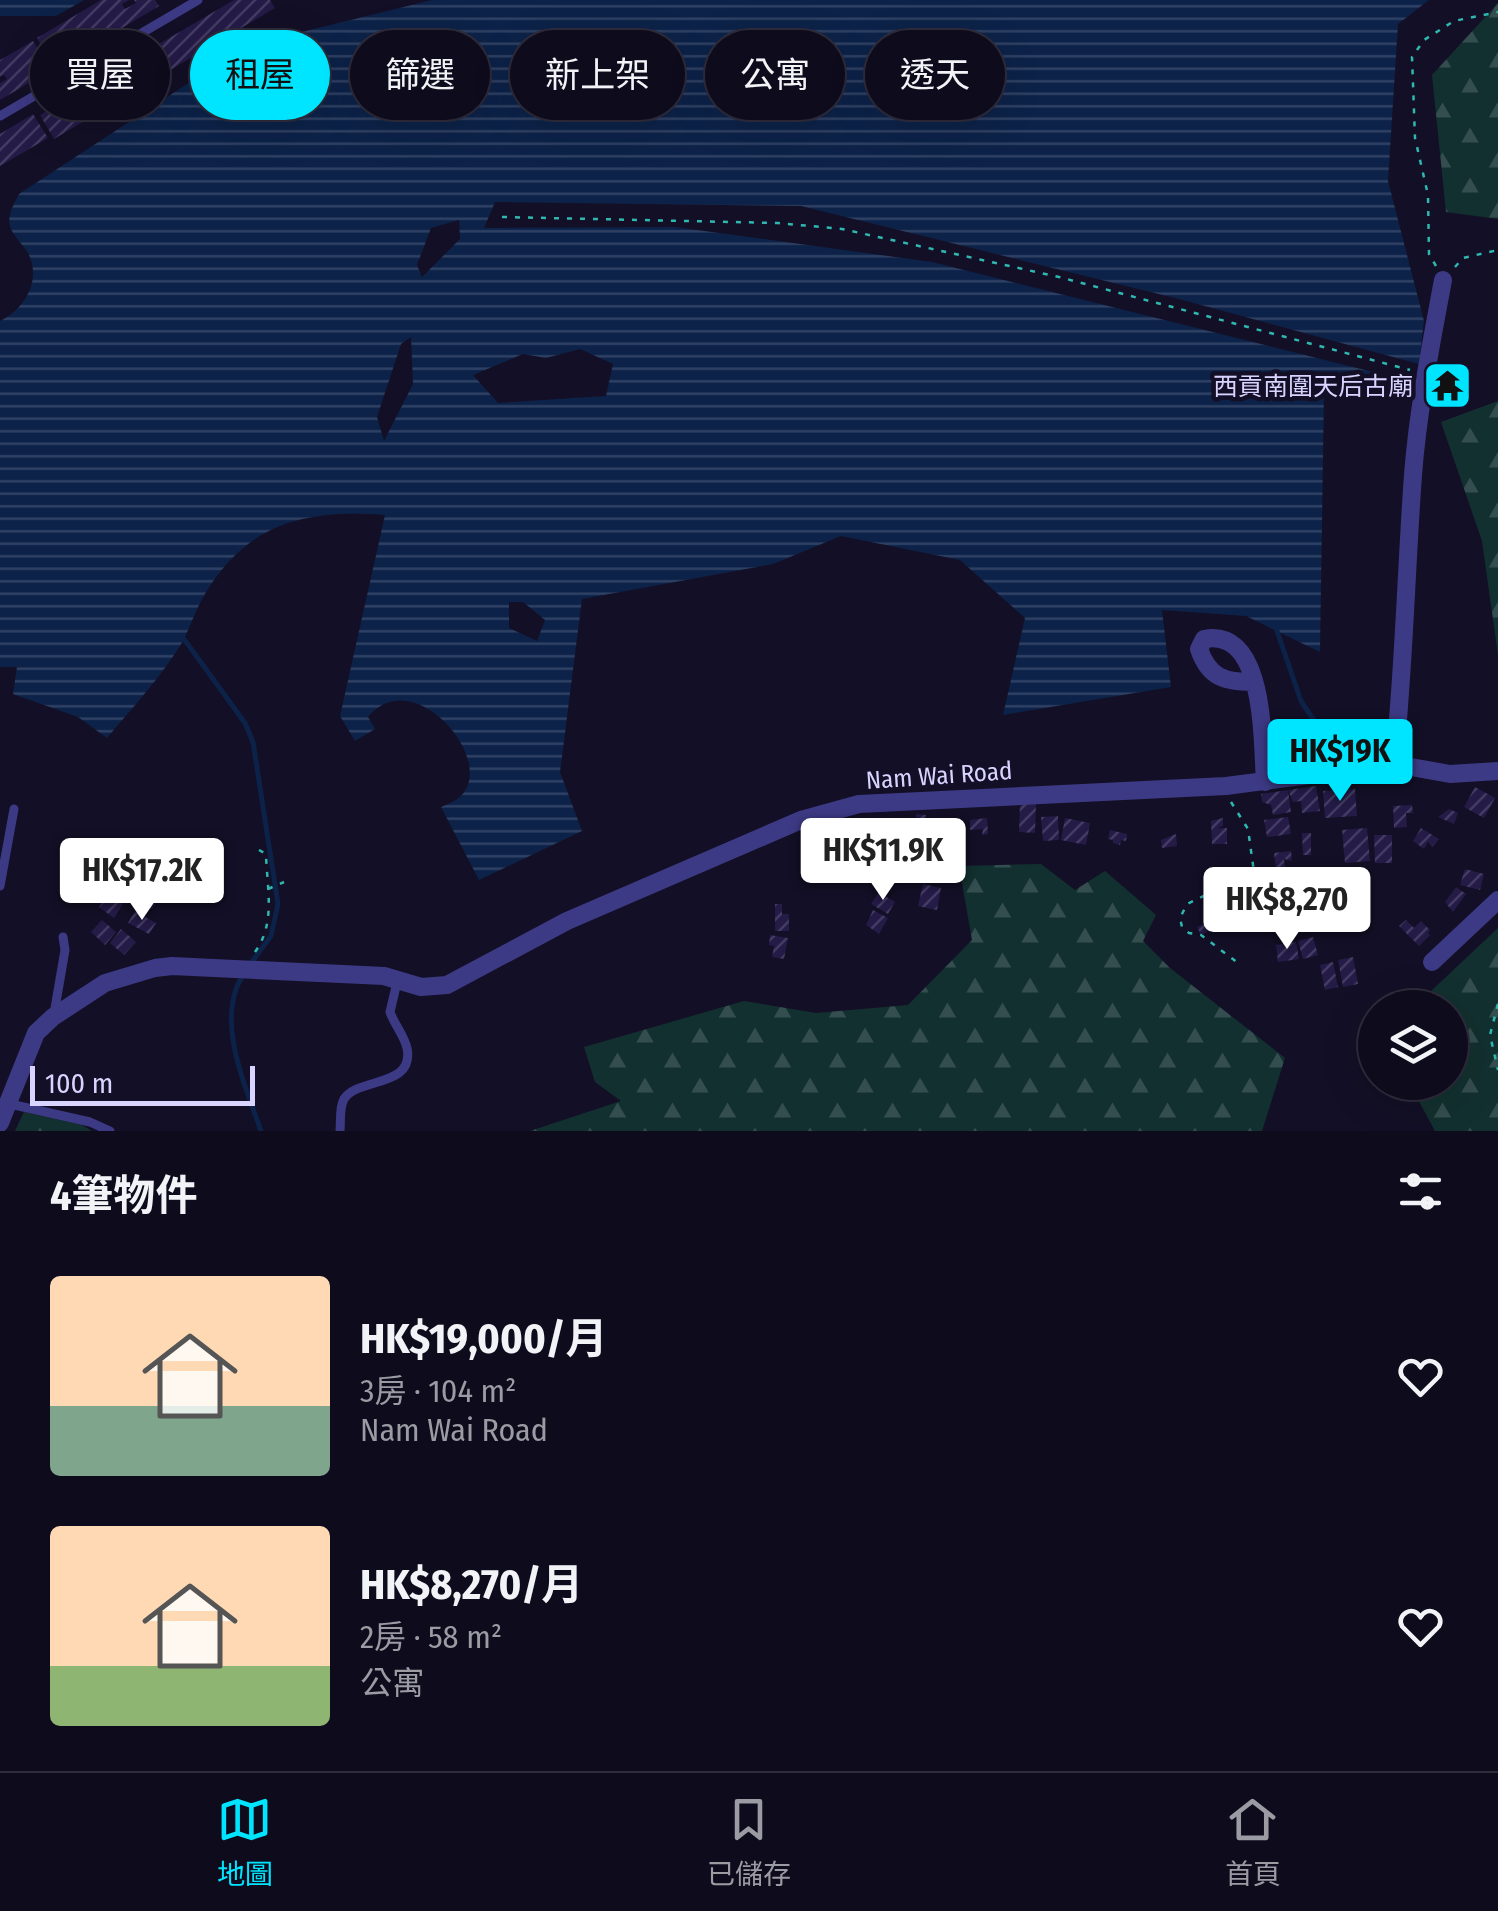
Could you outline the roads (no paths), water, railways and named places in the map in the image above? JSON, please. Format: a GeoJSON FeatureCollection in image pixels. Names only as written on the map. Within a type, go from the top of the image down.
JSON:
{"type":"FeatureCollection","features":[{"type":"Feature","properties":{"kind":"street"},"geometry":{"type":"LineString","coordinates":[[1394,764],[1413,475],[1443,280]]}},
{"type":"Feature","properties":{"kind":"street"},"geometry":{"type":"LineString","coordinates":[[1254,682],[1264,782]]}},
{"type":"Feature","properties":{"kind":"street","name":"Nam Wai Road"},"geometry":{"type":"LineString","coordinates":[[0,1124],[36,1033],[53,1017],[106,983],[155,968],[398,978],[422,987],[447,986],[568,920],[802,820],[859,804],[1226,786],[1394,764],[1450,774],[1498,771]]}},
{"type":"Feature","properties":{"kind":"street"},"geometry":{"type":"LineString","coordinates":[[1432,962],[1498,900]]}},
{"type":"Feature","properties":{"kind":"lane"},"geometry":{"type":"LineString","coordinates":[[0,116],[198,0]]}},
{"type":"Feature","properties":{"kind":"lane"},"geometry":{"type":"LineString","coordinates":[[0,886],[14,808]]}},
{"type":"Feature","properties":{"kind":"lane"},"geometry":{"type":"LineString","coordinates":[[53,1017],[65,950],[62,937]]}},
{"type":"Feature","properties":{"kind":"lane"},"geometry":{"type":"LineString","coordinates":[[340,1131],[346,1096],[392,1078],[402,1070],[408,1057],[406,1044],[390,1016],[398,978]]}},
{"type":"Feature","properties":{"kind":"lane"},"geometry":{"type":"LineString","coordinates":[[10,1104],[90,1122],[110,1131]]}},
{"type":"Feature","properties":{"kind":"water"},"geometry":{"type":"Polygon","coordinates":[[[0,0],[84,0],[56,16],[0,16],[0,0]]]}},
{"type":"Feature","properties":{"kind":"water"},"geometry":{"type":"Polygon","coordinates":[[[432,0],[1429,0],[1398,24],[1388,181],[1424,321],[1419,364],[1179,299],[801,206],[495,202],[484,228],[675,227],[932,262],[1401,379],[1324,390],[1320,652],[1246,616],[1162,610],[1171,687],[1003,715],[1025,618],[960,560],[841,536],[773,564],[582,599],[560,772],[582,831],[479,880],[441,807],[464,792],[470,772],[456,735],[423,706],[404,701],[385,704],[368,717],[375,729],[355,741],[340,716],[385,515],[303,519],[258,537],[237,553],[202,599],[166,667],[107,738],[78,717],[13,694],[17,667],[0,667],[0,321],[24,301],[33,273],[28,253],[13,233],[9,218],[19,194],[132,120],[170,120],[170,95],[190,82],[190,120],[330,120],[330,30],[310,30],[432,0]],[[459,220],[431,228],[417,265],[422,277],[460,239],[459,220]],[[411,337],[401,344],[377,417],[384,441],[413,384],[411,337]],[[580,349],[546,358],[523,354],[473,375],[498,403],[606,396],[613,364],[580,349]],[[509,602],[509,628],[537,641],[545,620],[523,602],[509,602]]]}},
{"type":"Feature","properties":{"kind":"waterway"},"geometry":{"type":"LineString","coordinates":[[1277,631],[1301,701],[1327,740]]}},
{"type":"Feature","properties":{"kind":"waterway"},"geometry":{"type":"LineString","coordinates":[[184,639],[245,723],[253,742],[278,904],[271,936],[251,963]]}},
{"type":"Feature","properties":{"kind":"waterway"},"geometry":{"type":"LineString","coordinates":[[245,972],[236,990],[232,1030],[240,1072],[261,1131]]}},
{"type":"Feature","properties":{"kind":"place","name":"西貢南圍天后古廟"},"geometry":{"type":"Point","coordinates":[1448,386]}}]}
